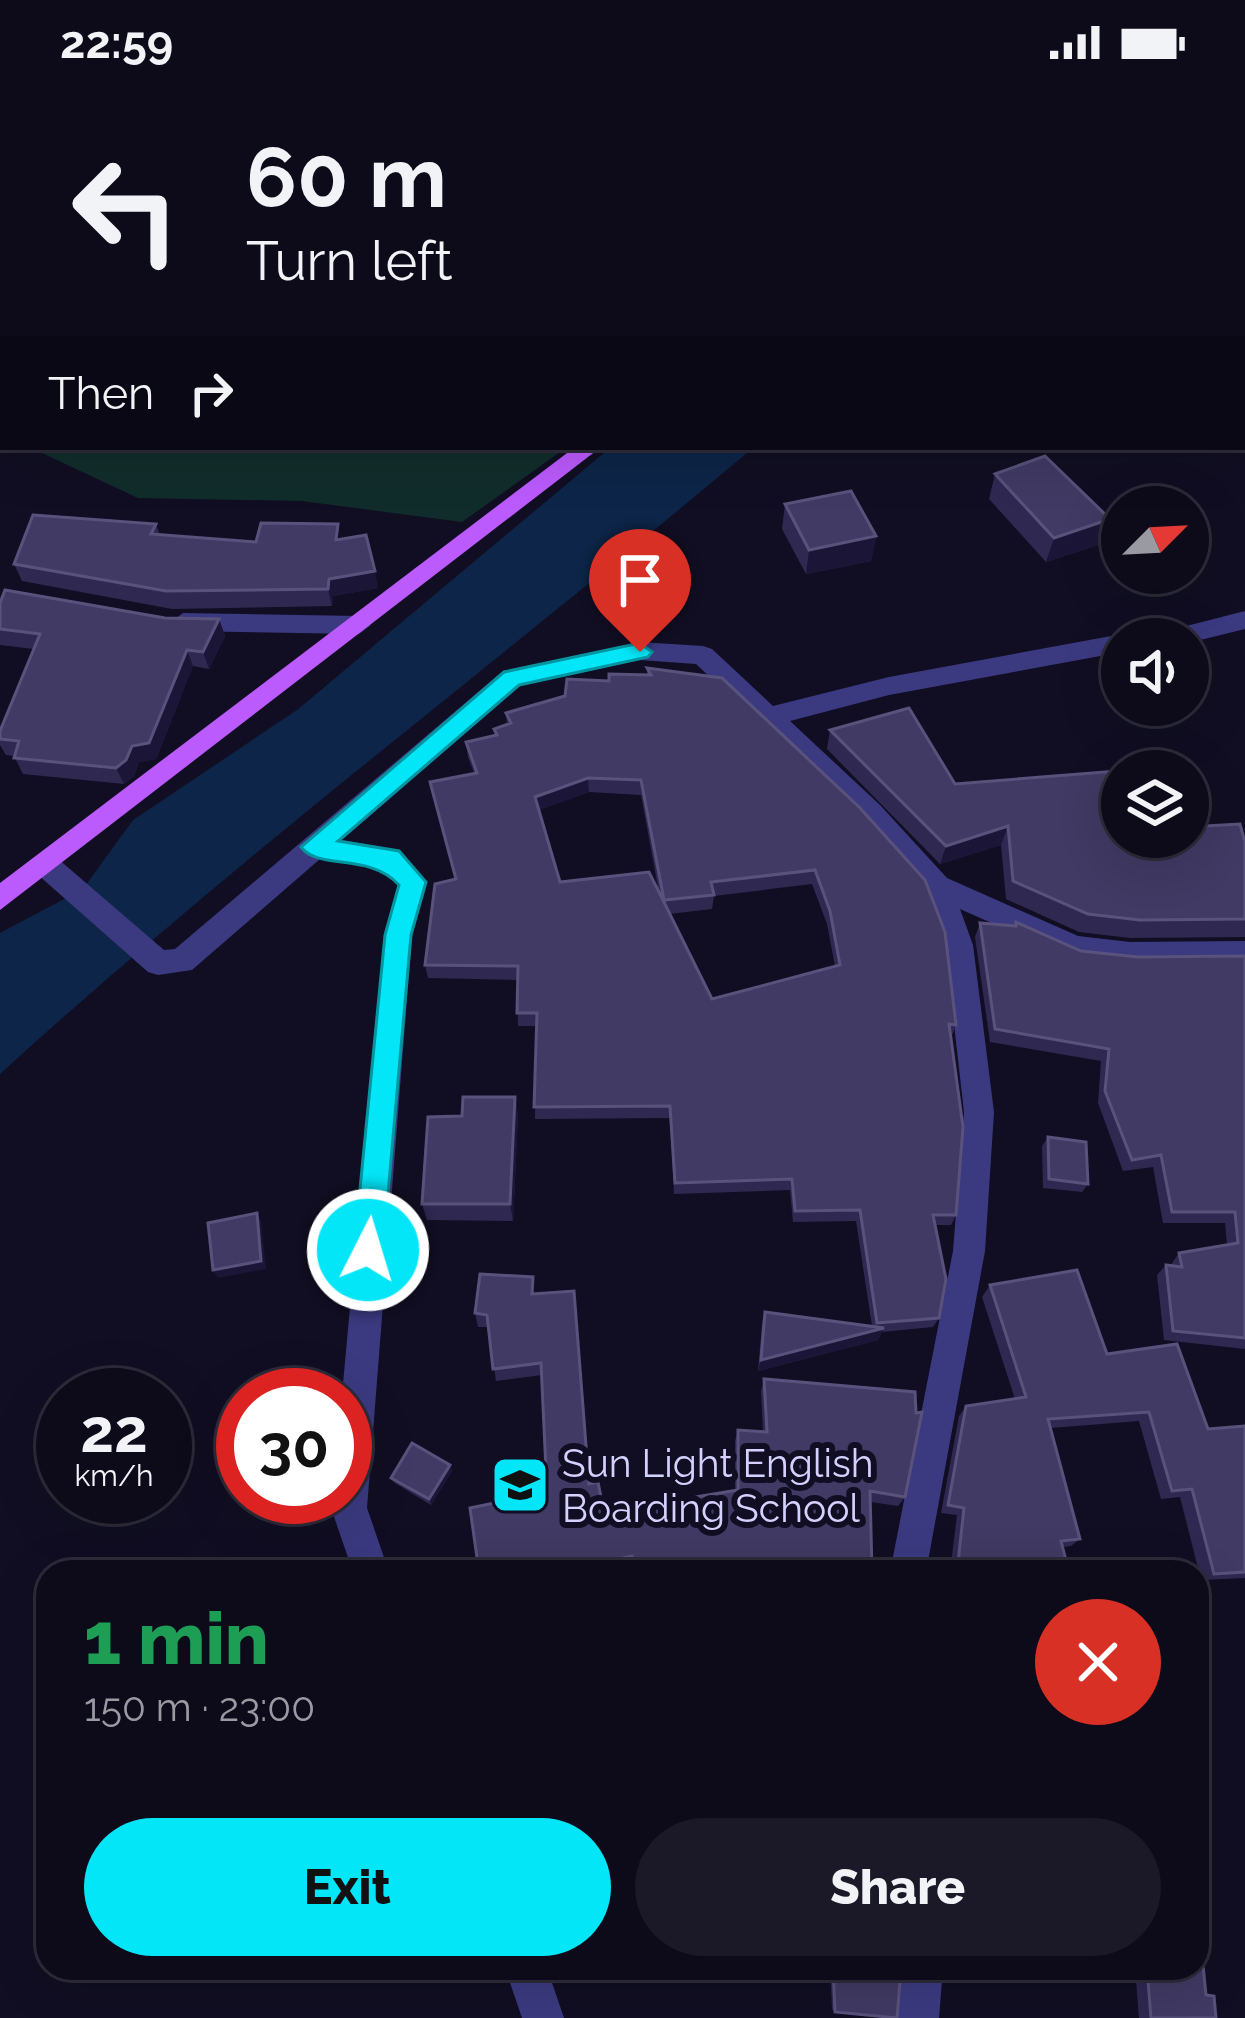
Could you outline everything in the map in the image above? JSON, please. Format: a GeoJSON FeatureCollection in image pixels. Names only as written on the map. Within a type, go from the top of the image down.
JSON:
{"type":"FeatureCollection","features":[{"type":"Feature","properties":{"kind":"main road"},"geometry":{"type":"LineString","coordinates":[[0,899],[586,450]]}},
{"type":"Feature","properties":{"kind":"street"},"geometry":{"type":"LineString","coordinates":[[151,618],[359,625]]}},
{"type":"Feature","properties":{"kind":"street"},"geometry":{"type":"LineString","coordinates":[[1209,629],[1245,620]]}},
{"type":"Feature","properties":{"kind":"street"},"geometry":{"type":"LineString","coordinates":[[771,716],[889,686],[1101,647]]}},
{"type":"Feature","properties":{"kind":"street"},"geometry":{"type":"LineString","coordinates":[[47,866],[158,962],[182,961],[512,678],[640,652],[704,655],[870,812],[937,886],[959,945],[979,1112],[969,1251],[910,1560]]}},
{"type":"Feature","properties":{"kind":"street"},"geometry":{"type":"LineString","coordinates":[[314,847],[390,858],[413,882],[398,935],[349,1508],[367,1560]]}},
{"type":"Feature","properties":{"kind":"street"},"geometry":{"type":"LineString","coordinates":[[937,886],[1075,948],[1130,954],[1245,953]]}},
{"type":"Feature","properties":{"kind":"street"},"geometry":{"type":"LineString","coordinates":[[530,1980],[543,2018]]}},
{"type":"Feature","properties":{"kind":"street"},"geometry":{"type":"LineString","coordinates":[[918,2018],[921,1980]]}},
{"type":"Feature","properties":{"kind":"green space"},"geometry":{"type":"Polygon","coordinates":[[[35,450],[563,450],[462,522],[302,501],[138,498],[35,450]]]}},
{"type":"Feature","properties":{"kind":"water"},"geometry":{"type":"Polygon","coordinates":[[[607,450],[750,450],[184,913],[0,1074],[0,933],[83,889],[133,820],[297,710],[607,450]]]}},
{"type":"Feature","properties":{"kind":"building"},"geometry":{"type":"Polygon","coordinates":[[[1045,456],[1101,510],[1101,522],[1054,538],[995,474],[1045,456]]]}},
{"type":"Feature","properties":{"kind":"building"},"geometry":{"type":"Polygon","coordinates":[[[851,491],[876,536],[809,550],[785,504],[851,491]]]}},
{"type":"Feature","properties":{"kind":"building"},"geometry":{"type":"Polygon","coordinates":[[[33,515],[156,524],[151,534],[256,542],[261,523],[338,524],[336,540],[366,535],[375,571],[329,579],[328,589],[166,591],[14,564],[33,515]]]}},
{"type":"Feature","properties":{"kind":"building"},"geometry":{"type":"Polygon","coordinates":[[[5,590],[165,618],[219,619],[203,652],[187,650],[149,743],[132,746],[116,768],[14,758],[19,741],[0,739],[0,731],[40,634],[0,629],[5,590]]]}},
{"type":"Feature","properties":{"kind":"building"},"geometry":{"type":"Polygon","coordinates":[[[647,668],[722,678],[860,808],[925,880],[945,932],[956,1025],[949,1024],[963,1127],[956,1215],[933,1215],[946,1279],[939,1318],[877,1323],[860,1210],[795,1211],[792,1179],[675,1183],[670,1106],[534,1107],[537,1013],[517,1013],[518,966],[425,965],[435,884],[456,879],[430,782],[477,773],[466,742],[497,735],[494,729],[511,723],[506,713],[565,696],[567,679],[609,681],[609,674],[651,675],[647,668]],[[588,778],[535,797],[560,882],[649,872],[712,999],[840,965],[830,911],[815,870],[711,882],[714,895],[664,900],[641,780],[588,778]]]}},
{"type":"Feature","properties":{"kind":"building"},"geometry":{"type":"Polygon","coordinates":[[[909,708],[955,784],[1101,772],[1101,858],[1209,858],[1209,826],[1240,824],[1245,842],[1245,919],[1140,920],[1088,914],[1013,881],[1008,826],[946,846],[830,730],[909,708]]]}},
{"type":"Feature","properties":{"kind":"building"},"geometry":{"type":"Polygon","coordinates":[[[1016,922],[1081,951],[1138,957],[1245,956],[1245,1338],[1173,1331],[1166,1265],[1182,1267],[1179,1253],[1238,1243],[1235,1212],[1172,1212],[1161,1155],[1132,1160],[1105,1091],[1109,1049],[995,1029],[980,923],[1016,926],[1016,922]]]}},
{"type":"Feature","properties":{"kind":"building"},"geometry":{"type":"Polygon","coordinates":[[[463,1097],[515,1097],[510,1204],[422,1204],[428,1117],[462,1116],[463,1097]]]}},
{"type":"Feature","properties":{"kind":"building"},"geometry":{"type":"Polygon","coordinates":[[[1048,1137],[1086,1142],[1088,1184],[1049,1179],[1048,1137]]]}},
{"type":"Feature","properties":{"kind":"building"},"geometry":{"type":"Polygon","coordinates":[[[257,1213],[261,1261],[213,1270],[208,1223],[257,1213]]]}},
{"type":"Feature","properties":{"kind":"building"},"geometry":{"type":"Polygon","coordinates":[[[1077,1270],[1107,1354],[1177,1344],[1208,1429],[1245,1426],[1245,1572],[1214,1574],[1192,1489],[1172,1491],[1149,1412],[1048,1419],[1080,1539],[1061,1541],[1066,1560],[958,1560],[964,1508],[948,1505],[966,1406],[1026,1397],[990,1285],[1077,1270]]]}},
{"type":"Feature","properties":{"kind":"building"},"geometry":{"type":"Polygon","coordinates":[[[480,1274],[533,1277],[532,1294],[574,1291],[589,1484],[598,1482],[604,1512],[738,1490],[738,1430],[767,1432],[764,1379],[915,1392],[916,1413],[922,1412],[905,1497],[870,1491],[872,1560],[633,1560],[632,1556],[477,1560],[470,1508],[547,1492],[541,1363],[493,1369],[487,1315],[475,1313],[480,1274]]]}},
{"type":"Feature","properties":{"kind":"building"},"geometry":{"type":"Polygon","coordinates":[[[765,1312],[884,1328],[761,1360],[765,1312]]]}},
{"type":"Feature","properties":{"kind":"building"},"geometry":{"type":"Polygon","coordinates":[[[412,1443],[450,1465],[429,1499],[391,1478],[412,1443]]]}},
{"type":"Feature","properties":{"kind":"building"},"geometry":{"type":"Polygon","coordinates":[[[834,1980],[900,1980],[897,2018],[835,2012],[834,1980]]]}},
{"type":"Feature","properties":{"kind":"building"},"geometry":{"type":"Polygon","coordinates":[[[1148,1980],[1204,1980],[1206,1995],[1214,1996],[1216,2018],[1151,2018],[1148,1980]]]}},
{"type":"Feature","properties":{"kind":"place","name":"Sun Light English Boarding School"},"geometry":{"type":"Point","coordinates":[520,1485]}},
{"type":"Feature","properties":{"kind":"route"},"geometry":{"type":"LineString","coordinates":[[368,1250],[398,935],[413,882],[390,858],[314,847],[512,678],[640,652]]}}]}
